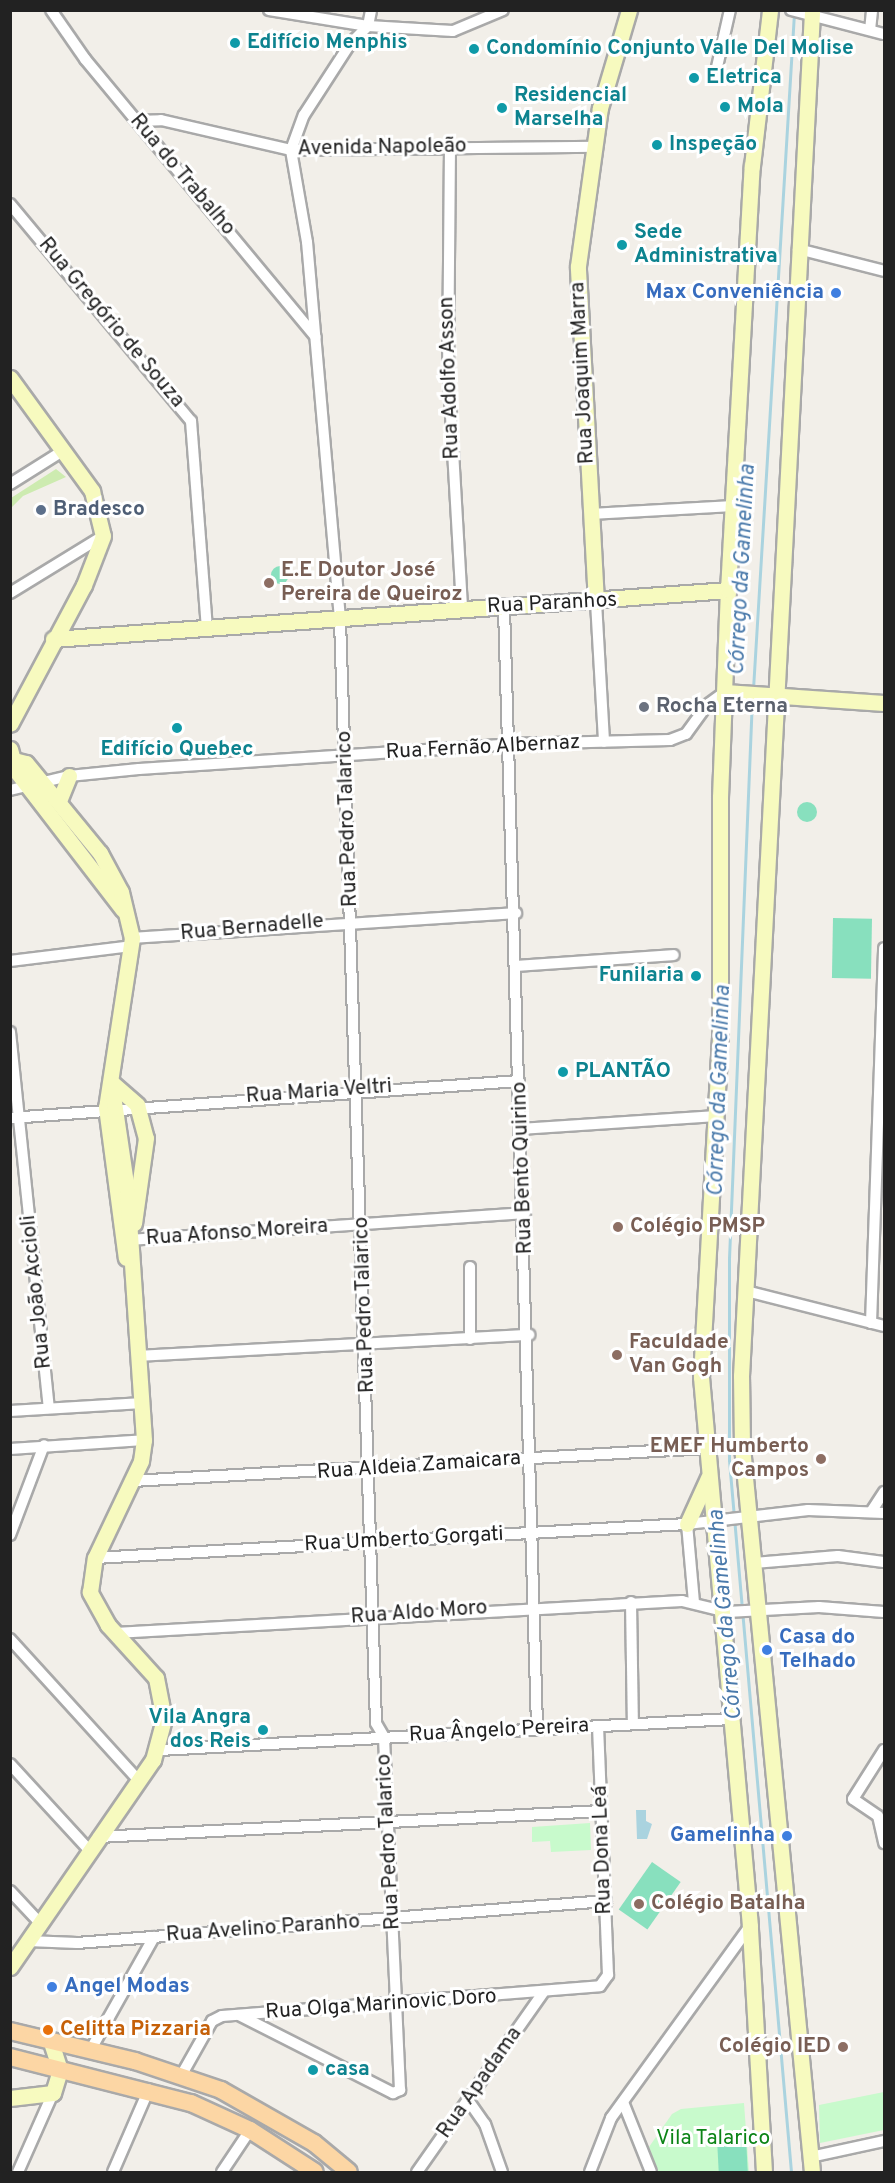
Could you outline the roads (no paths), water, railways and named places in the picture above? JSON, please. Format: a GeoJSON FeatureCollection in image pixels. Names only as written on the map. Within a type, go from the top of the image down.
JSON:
{"type":"FeatureCollection","features":[{"type":"Feature","properties":{"kind":"main road","name":"Rua Joaquim Marra"},"geometry":{"type":"LineString","coordinates":[[596,602],[578,293],[594,147],[610,62],[629,10]]}},
{"type":"Feature","properties":{"kind":"main road"},"geometry":{"type":"LineString","coordinates":[[764,2172],[750,1926],[716,1519],[706,1448],[701,1377],[716,1116],[728,590],[752,166],[770,10]]}},
{"type":"Feature","properties":{"kind":"main road"},"geometry":{"type":"LineString","coordinates":[[803,12],[798,249],[741,1376],[744,1515],[754,1563],[754,1611],[811,2165]]}},
{"type":"Feature","properties":{"kind":"main road"},"geometry":{"type":"LineString","coordinates":[[10,378],[92,491],[103,536],[93,567],[10,724]]}},
{"type":"Feature","properties":{"kind":"main road","name":"Rua Paranhos"},"geometry":{"type":"LineString","coordinates":[[53,639],[462,609],[596,602],[728,590]]}},
{"type":"Feature","properties":{"kind":"main road"},"geometry":{"type":"LineString","coordinates":[[725,692],[752,692],[885,703]]}},
{"type":"Feature","properties":{"kind":"main road"},"geometry":{"type":"LineString","coordinates":[[12,754],[26,763],[43,782],[100,853],[121,892],[133,942],[111,1082],[119,1240],[128,1262]]}},
{"type":"Feature","properties":{"kind":"main road"},"geometry":{"type":"LineString","coordinates":[[12,754],[27,786],[124,912]]}},
{"type":"Feature","properties":{"kind":"main road"},"geometry":{"type":"LineString","coordinates":[[59,801],[69,776]]}},
{"type":"Feature","properties":{"kind":"main road"},"geometry":{"type":"LineString","coordinates":[[10,1967],[159,1750],[164,1719],[161,1688],[115,1633],[90,1592],[95,1558],[132,1481],[144,1440],[143,1403],[128,1262],[130,1240],[147,1159],[137,1105],[111,1082]]}},
{"type":"Feature","properties":{"kind":"main road"},"geometry":{"type":"LineString","coordinates":[[112,1107],[130,1240]]}},
{"type":"Feature","properties":{"kind":"main road"},"geometry":{"type":"LineString","coordinates":[[687,1524],[709,1475]]}},
{"type":"Feature","properties":{"kind":"main road"},"geometry":{"type":"LineString","coordinates":[[10,2031],[181,2076],[258,2107],[349,2172]]}},
{"type":"Feature","properties":{"kind":"main road"},"geometry":{"type":"LineString","coordinates":[[10,2098],[53,2093],[60,2070],[51,2043]]}},
{"type":"Feature","properties":{"kind":"main road"},"geometry":{"type":"LineString","coordinates":[[10,2057],[149,2089],[249,2130],[315,2172]]}},
{"type":"Feature","properties":{"kind":"street","name":"Rua do Trabalho"},"geometry":{"type":"LineString","coordinates":[[51,10],[137,121],[316,337]]}},
{"type":"Feature","properties":{"kind":"street"},"geometry":{"type":"LineString","coordinates":[[270,10],[368,26],[453,31],[503,10]]}},
{"type":"Feature","properties":{"kind":"street"},"geometry":{"type":"LineString","coordinates":[[291,150],[324,82],[368,26],[371,10]]}},
{"type":"Feature","properties":{"kind":"street"},"geometry":{"type":"LineString","coordinates":[[717,67],[730,10]]}},
{"type":"Feature","properties":{"kind":"street"},"geometry":{"type":"LineString","coordinates":[[870,30],[872,10]]}},
{"type":"Feature","properties":{"kind":"street"},"geometry":{"type":"LineString","coordinates":[[803,12],[885,34]]}},
{"type":"Feature","properties":{"kind":"street","name":"Avenida Napoleão"},"geometry":{"type":"LineString","coordinates":[[137,121],[160,120],[291,150],[594,147]]}},
{"type":"Feature","properties":{"kind":"street","name":"Rua Adolfo Asson"},"geometry":{"type":"LineString","coordinates":[[450,147],[448,364],[462,609]]}},
{"type":"Feature","properties":{"kind":"street","name":"Rua Pedro Talarico"},"geometry":{"type":"LineString","coordinates":[[239,2015],[396,2093],[400,2090],[398,2004],[384,1737],[376,1723],[353,920],[340,619],[316,337],[291,150]]}},
{"type":"Feature","properties":{"kind":"street","name":"Rua Gregório de Souza"},"geometry":{"type":"LineString","coordinates":[[10,204],[191,421],[207,629]]}},
{"type":"Feature","properties":{"kind":"street"},"geometry":{"type":"LineString","coordinates":[[798,249],[885,271]]}},
{"type":"Feature","properties":{"kind":"street"},"geometry":{"type":"LineString","coordinates":[[10,484],[64,450]]}},
{"type":"Feature","properties":{"kind":"street"},"geometry":{"type":"LineString","coordinates":[[591,514],[733,506]]}},
{"type":"Feature","properties":{"kind":"street"},"geometry":{"type":"LineString","coordinates":[[10,593],[103,536]]}},
{"type":"Feature","properties":{"kind":"street","name":"Rua Joaquim Marra"},"geometry":{"type":"LineString","coordinates":[[596,602],[604,742]]}},
{"type":"Feature","properties":{"kind":"street","name":"Rua Bento Quirino"},"geometry":{"type":"LineString","coordinates":[[504,608],[511,744],[519,1081],[525,1212],[537,1729]]}},
{"type":"Feature","properties":{"kind":"street","name":"Rua Fernão Albernaz"},"geometry":{"type":"LineString","coordinates":[[10,790],[69,776],[511,744],[678,738],[725,692]]}},
{"type":"Feature","properties":{"kind":"street","name":"Rua Bernadelle"},"geometry":{"type":"LineString","coordinates":[[10,961],[133,942],[353,920],[516,913]]}},
{"type":"Feature","properties":{"kind":"street"},"geometry":{"type":"LineString","coordinates":[[872,1323],[879,1255],[885,948]]}},
{"type":"Feature","properties":{"kind":"street"},"geometry":{"type":"LineString","coordinates":[[517,966],[674,955]]}},
{"type":"Feature","properties":{"kind":"street","name":"Rua João Accioli"},"geometry":{"type":"LineString","coordinates":[[10,1032],[15,1118],[49,1408]]}},
{"type":"Feature","properties":{"kind":"street","name":"Rua Maria Veltri"},"geometry":{"type":"LineString","coordinates":[[15,1118],[137,1105],[358,1089],[519,1081]]}},
{"type":"Feature","properties":{"kind":"street"},"geometry":{"type":"LineString","coordinates":[[521,1129],[716,1116]]}},
{"type":"Feature","properties":{"kind":"street","name":"Rua Afonso Moreira"},"geometry":{"type":"LineString","coordinates":[[130,1240],[525,1212]]}},
{"type":"Feature","properties":{"kind":"street"},"geometry":{"type":"LineString","coordinates":[[470,1267],[470,1339]]}},
{"type":"Feature","properties":{"kind":"street"},"geometry":{"type":"LineString","coordinates":[[746,1291],[885,1326]]}},
{"type":"Feature","properties":{"kind":"street"},"geometry":{"type":"LineString","coordinates":[[137,1356],[528,1335]]}},
{"type":"Feature","properties":{"kind":"street"},"geometry":{"type":"LineString","coordinates":[[10,1410],[143,1403]]}},
{"type":"Feature","properties":{"kind":"street"},"geometry":{"type":"LineString","coordinates":[[10,1449],[144,1440]]}},
{"type":"Feature","properties":{"kind":"street"},"geometry":{"type":"LineString","coordinates":[[10,1535],[44,1445]]}},
{"type":"Feature","properties":{"kind":"street","name":"Rua Aldeia Zamaicara"},"geometry":{"type":"LineString","coordinates":[[132,1481],[706,1448]]}},
{"type":"Feature","properties":{"kind":"street"},"geometry":{"type":"LineString","coordinates":[[871,1512],[885,1492]]}},
{"type":"Feature","properties":{"kind":"street","name":"Rua Umberto Gorgati"},"geometry":{"type":"LineString","coordinates":[[95,1558],[687,1524],[744,1515],[885,1513]]}},
{"type":"Feature","properties":{"kind":"street"},"geometry":{"type":"LineString","coordinates":[[687,1524],[694,1602]]}},
{"type":"Feature","properties":{"kind":"street"},"geometry":{"type":"LineString","coordinates":[[754,1563],[838,1556],[885,1562]]}},
{"type":"Feature","properties":{"kind":"street"},"geometry":{"type":"LineString","coordinates":[[631,1602],[633,1724]]}},
{"type":"Feature","properties":{"kind":"street","name":"Rua Aldo Moro"},"geometry":{"type":"LineString","coordinates":[[115,1633],[374,1615],[631,1602],[694,1602],[724,1612]]}},
{"type":"Feature","properties":{"kind":"street"},"geometry":{"type":"LineString","coordinates":[[724,1612],[819,1607],[885,1612]]}},
{"type":"Feature","properties":{"kind":"street"},"geometry":{"type":"LineString","coordinates":[[10,1639],[139,1780]]}},
{"type":"Feature","properties":{"kind":"street","name":"Rua Ângelo Pereira"},"geometry":{"type":"LineString","coordinates":[[159,1750],[732,1719]]}},
{"type":"Feature","properties":{"kind":"street","name":"Rua Dona Leá"},"geometry":{"type":"LineString","coordinates":[[598,1726],[608,1975]]}},
{"type":"Feature","properties":{"kind":"street"},"geometry":{"type":"LineString","coordinates":[[885,1750],[853,1799],[878,1816],[885,1843]]}},
{"type":"Feature","properties":{"kind":"street"},"geometry":{"type":"LineString","coordinates":[[10,1764],[89,1850]]}},
{"type":"Feature","properties":{"kind":"street"},"geometry":{"type":"LineString","coordinates":[[98,1837],[602,1811]]}},
{"type":"Feature","properties":{"kind":"street"},"geometry":{"type":"LineString","coordinates":[[10,1891],[40,1923]]}},
{"type":"Feature","properties":{"kind":"street","name":"Rua Avelino Paranho"},"geometry":{"type":"LineString","coordinates":[[28,1941],[154,1937],[606,1901]]}},
{"type":"Feature","properties":{"kind":"street"},"geometry":{"type":"LineString","coordinates":[[590,2172],[602,2132],[750,1926]]}},
{"type":"Feature","properties":{"kind":"street"},"geometry":{"type":"LineString","coordinates":[[90,2051],[154,1937]]}},
{"type":"Feature","properties":{"kind":"street","name":"Rua Olga Marinovic Doro"},"geometry":{"type":"LineString","coordinates":[[181,2076],[212,2021],[239,2015],[594,1988],[608,1975]]}},
{"type":"Feature","properties":{"kind":"street","name":"Rua Apadama"},"geometry":{"type":"LineString","coordinates":[[417,2172],[543,1993]]}},
{"type":"Feature","properties":{"kind":"street"},"geometry":{"type":"LineString","coordinates":[[113,2172],[149,2089]]}},
{"type":"Feature","properties":{"kind":"street"},"geometry":{"type":"LineString","coordinates":[[18,2172],[53,2093]]}},
{"type":"Feature","properties":{"kind":"street"},"geometry":{"type":"LineString","coordinates":[[468,2100],[485,2124],[502,2172]]}},
{"type":"Feature","properties":{"kind":"street"},"geometry":{"type":"LineString","coordinates":[[623,2102],[651,2172]]}},
{"type":"Feature","properties":{"kind":"street"},"geometry":{"type":"LineString","coordinates":[[222,2172],[249,2130]]}},
{"type":"Feature","properties":{"kind":"street"},"geometry":{"type":"LineString","coordinates":[[811,2165],[885,2141]]}},
{"type":"Feature","properties":{"kind":"water"},"geometry":{"type":"Polygon","coordinates":[[[636,1810],[646,1810],[646,1821],[652,1824],[647,1839],[637,1839],[636,1810]]]}},
{"type":"Feature","properties":{"kind":"waterway","name":"Córrego da Gamelinha"},"geometry":{"type":"LineString","coordinates":[[753,689],[794,13]]}},
{"type":"Feature","properties":{"kind":"waterway","name":"Córrego da Gamelinha"},"geometry":{"type":"LineString","coordinates":[[752,698],[729,1258],[729,1460],[791,2172]]}},
{"type":"Feature","properties":{"kind":"place","name":"Edifício Menphis"},"geometry":{"type":"Point","coordinates":[235,43]}},
{"type":"Feature","properties":{"kind":"place","name":"Condomínio Conjunto Valle Del Molise"},"geometry":{"type":"Point","coordinates":[474,49]}},
{"type":"Feature","properties":{"kind":"place","name":"Eletrica"},"geometry":{"type":"Point","coordinates":[694,78]}},
{"type":"Feature","properties":{"kind":"place","name":"Mola"},"geometry":{"type":"Point","coordinates":[725,107]}},
{"type":"Feature","properties":{"kind":"place","name":"Residencial Marselha"},"geometry":{"type":"Point","coordinates":[502,108]}},
{"type":"Feature","properties":{"kind":"place","name":"Inspeção"},"geometry":{"type":"Point","coordinates":[657,145]}},
{"type":"Feature","properties":{"kind":"place","name":"Sede Administrativa"},"geometry":{"type":"Point","coordinates":[622,245]}},
{"type":"Feature","properties":{"kind":"place","name":"Max Conveniência"},"geometry":{"type":"Point","coordinates":[836,293]}},
{"type":"Feature","properties":{"kind":"place","name":"Bradesco"},"geometry":{"type":"Point","coordinates":[41,510]}},
{"type":"Feature","properties":{"kind":"place","name":"E.E Doutor José Pereira de Queiroz"},"geometry":{"type":"Point","coordinates":[269,583]}},
{"type":"Feature","properties":{"kind":"place","name":"Rocha Eterna"},"geometry":{"type":"Point","coordinates":[644,707]}},
{"type":"Feature","properties":{"kind":"place","name":"Edifício Quebec"},"geometry":{"type":"Point","coordinates":[177,728]}},
{"type":"Feature","properties":{"kind":"place","name":"Funilaria"},"geometry":{"type":"Point","coordinates":[696,976]}},
{"type":"Feature","properties":{"kind":"place","name":"PLANTÃO"},"geometry":{"type":"Point","coordinates":[563,1072]}},
{"type":"Feature","properties":{"kind":"place","name":"Colégio PMSP"},"geometry":{"type":"Point","coordinates":[618,1227]}},
{"type":"Feature","properties":{"kind":"place","name":"Faculdade Van Gogh"},"geometry":{"type":"Point","coordinates":[617,1355]}},
{"type":"Feature","properties":{"kind":"place","name":"EMEF Humberto Campos"},"geometry":{"type":"Point","coordinates":[821,1459]}},
{"type":"Feature","properties":{"kind":"place","name":"Casa do Telhado"},"geometry":{"type":"Point","coordinates":[767,1650]}},
{"type":"Feature","properties":{"kind":"place","name":"Vila Angra dos Reis"},"geometry":{"type":"Point","coordinates":[263,1730]}},
{"type":"Feature","properties":{"kind":"place","name":"Gamelinha"},"geometry":{"type":"Point","coordinates":[787,1836]}},
{"type":"Feature","properties":{"kind":"place","name":"Colégio Batalha"},"geometry":{"type":"Point","coordinates":[639,1904]}},
{"type":"Feature","properties":{"kind":"place","name":"Angel Modas"},"geometry":{"type":"Point","coordinates":[52,1987]}},
{"type":"Feature","properties":{"kind":"place","name":"Celitta Pizzaria"},"geometry":{"type":"Point","coordinates":[48,2030]}},
{"type":"Feature","properties":{"kind":"place","name":"Colégio IED"},"geometry":{"type":"Point","coordinates":[843,2047]}},
{"type":"Feature","properties":{"kind":"place","name":"casa"},"geometry":{"type":"Point","coordinates":[313,2070]}},
{"type":"Feature","properties":{"kind":"park label","name":"Vila Talarico"},"geometry":{"type":"Point","coordinates":[713,2139]}}]}
